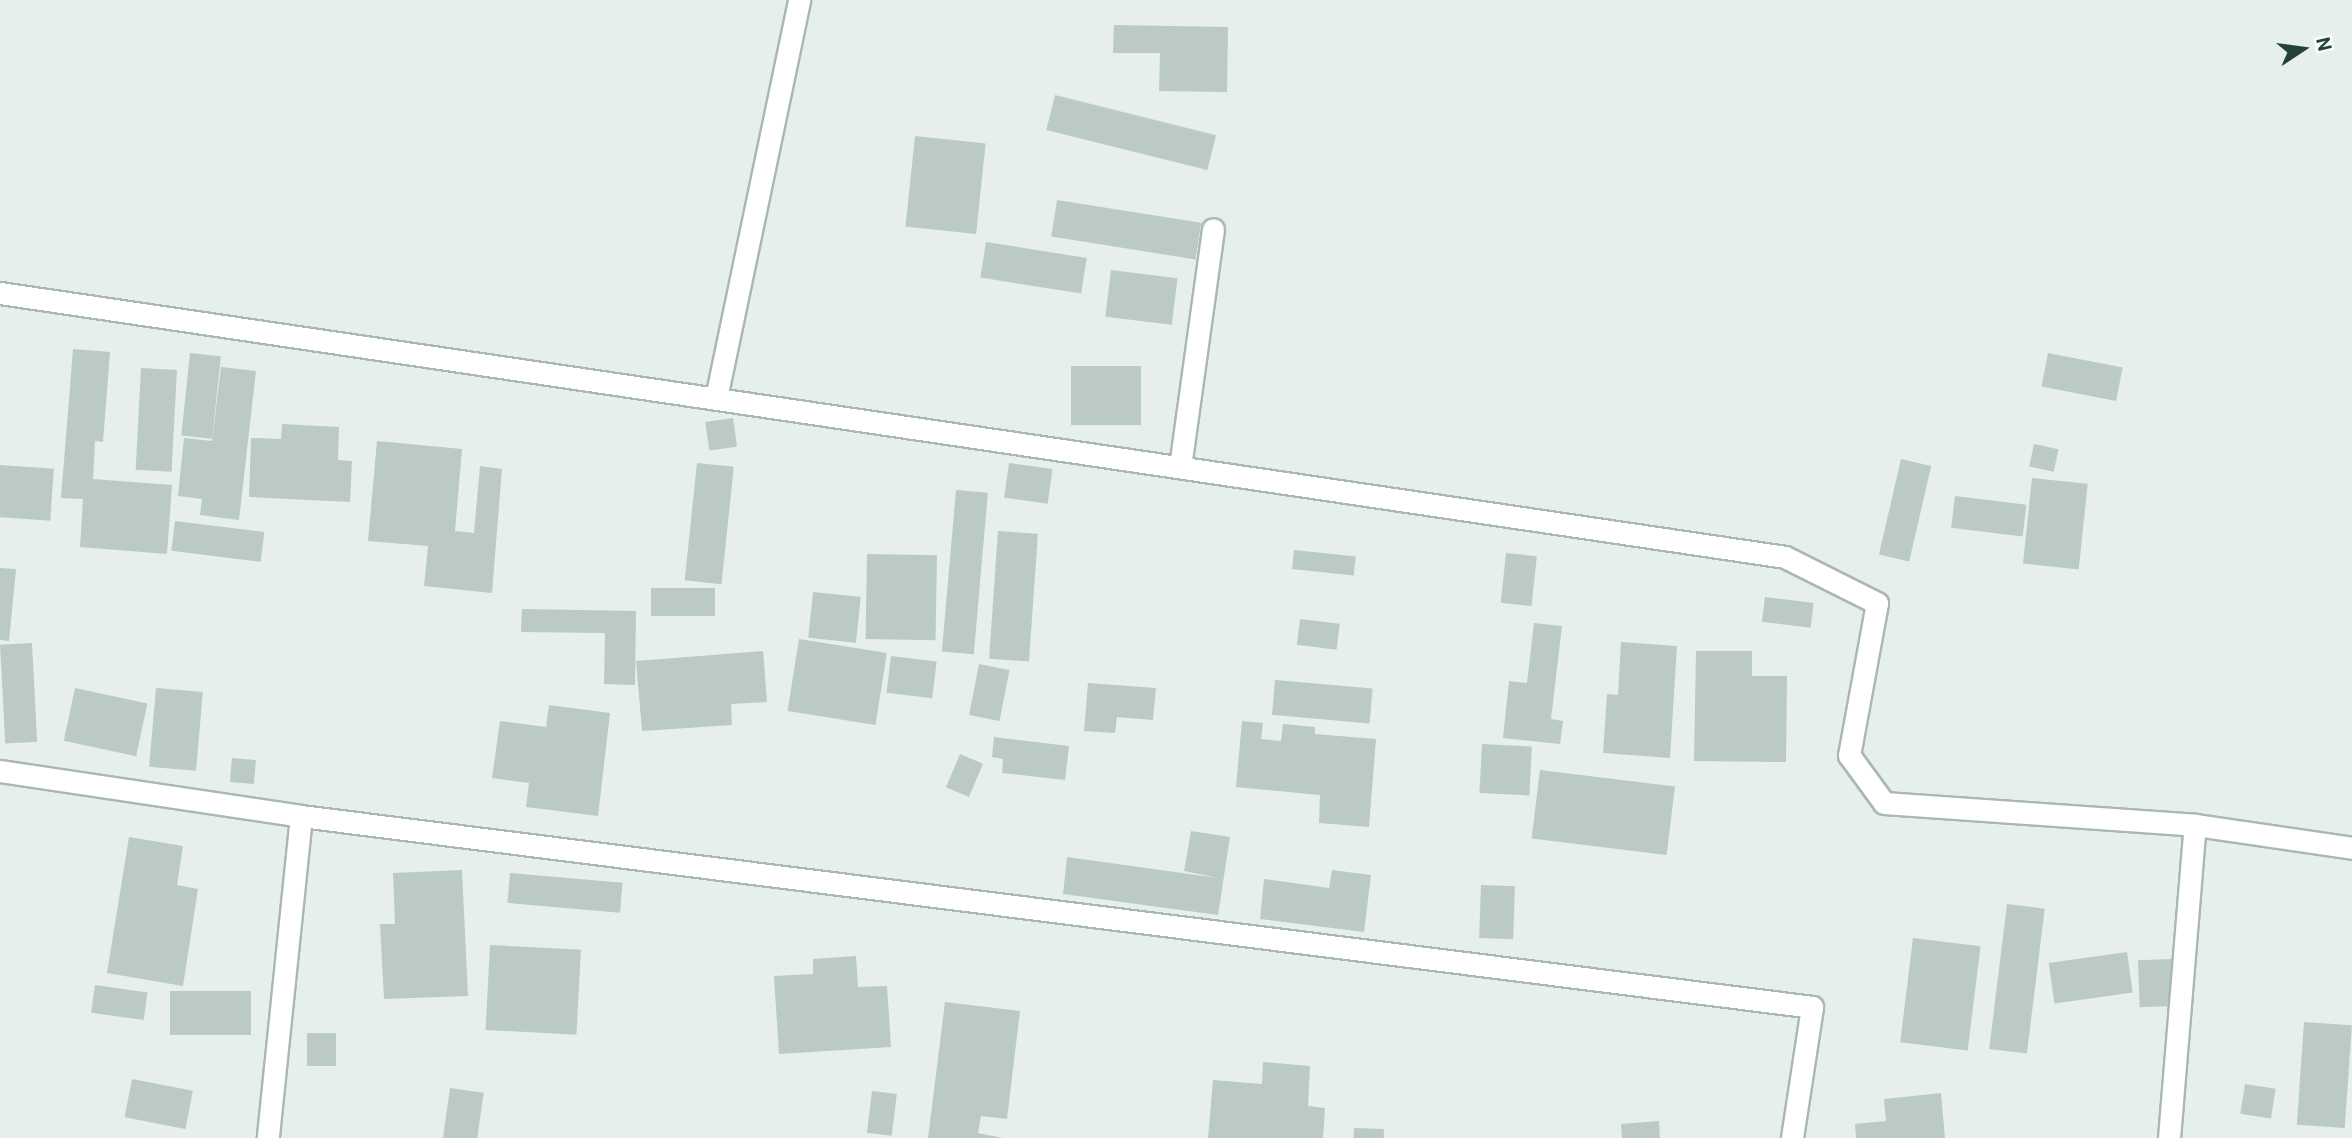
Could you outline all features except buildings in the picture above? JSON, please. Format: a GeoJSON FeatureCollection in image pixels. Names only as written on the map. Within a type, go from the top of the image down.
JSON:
{"type":"FeatureCollection","features":[{"type":"Feature","properties":{"kind":"street"},"geometry":{"type":"LineString","coordinates":[[716,398],[799,0]]}},
{"type":"Feature","properties":{"kind":"street"},"geometry":{"type":"LineString","coordinates":[[1180,467],[1213,229]]}},
{"type":"Feature","properties":{"kind":"street"},"geometry":{"type":"LineString","coordinates":[[0,293],[1785,557],[1877,603],[1849,755],[1884,803],[2195,825],[2352,848]]}},
{"type":"Feature","properties":{"kind":"street"},"geometry":{"type":"LineString","coordinates":[[0,771],[302,816],[1812,1007],[1792,1138]]}},
{"type":"Feature","properties":{"kind":"street"},"geometry":{"type":"LineString","coordinates":[[268,1138],[302,816]]}},
{"type":"Feature","properties":{"kind":"street"},"geometry":{"type":"LineString","coordinates":[[2169,1138],[2195,825]]}}]}
